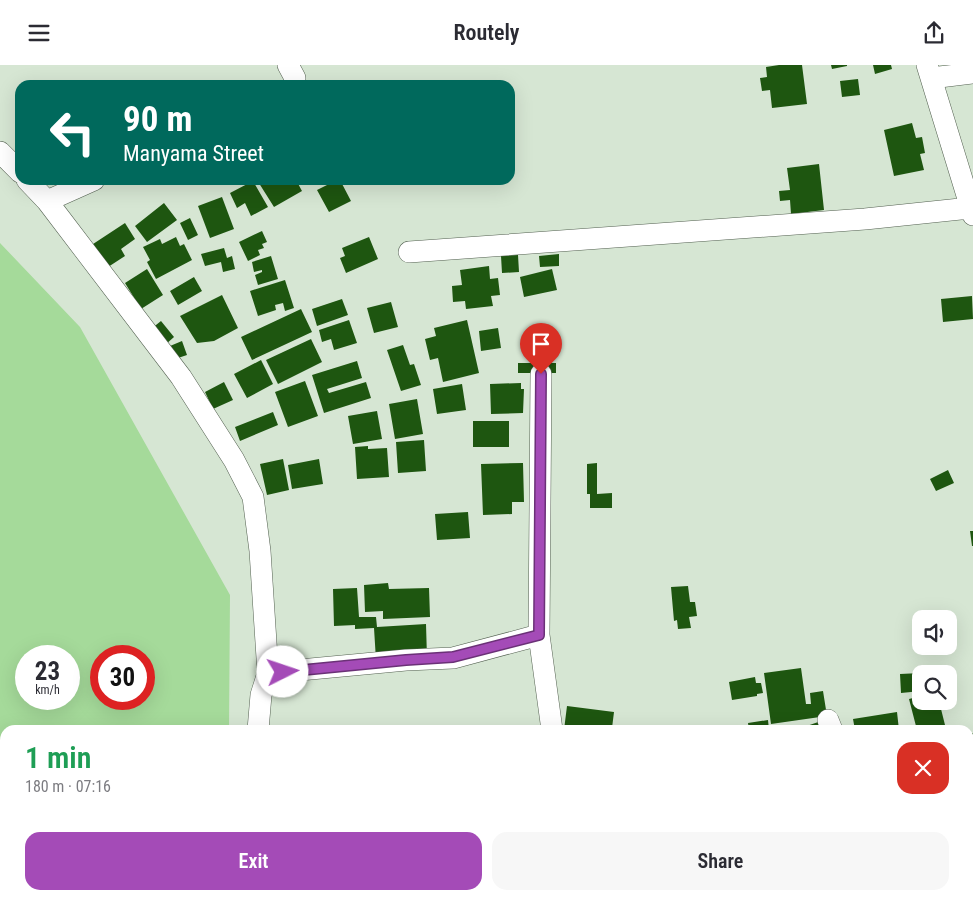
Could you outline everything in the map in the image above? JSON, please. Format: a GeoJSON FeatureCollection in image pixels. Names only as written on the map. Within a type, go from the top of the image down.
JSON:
{"type":"FeatureCollection","features":[{"type":"Feature","properties":{"kind":"street"},"geometry":{"type":"LineString","coordinates":[[288,65],[295,80]]}},
{"type":"Feature","properties":{"kind":"street"},"geometry":{"type":"LineString","coordinates":[[409,252],[972,212],[929,71],[973,73]]}},
{"type":"Feature","properties":{"kind":"street"},"geometry":{"type":"LineString","coordinates":[[0,152],[15,167]]}},
{"type":"Feature","properties":{"kind":"street"},"geometry":{"type":"LineString","coordinates":[[32,185],[46,201],[181,377],[234,460],[253,497],[260,551],[268,673],[261,695],[258,725]]}},
{"type":"Feature","properties":{"kind":"street"},"geometry":{"type":"LineString","coordinates":[[46,201],[83,185]]}},
{"type":"Feature","properties":{"kind":"street"},"geometry":{"type":"LineString","coordinates":[[541,374],[539,635],[551,725]]}},
{"type":"Feature","properties":{"kind":"street"},"geometry":{"type":"LineString","coordinates":[[268,673],[453,657],[539,635]]}},
{"type":"Feature","properties":{"kind":"green space"},"geometry":{"type":"Polygon","coordinates":[[[0,243],[80,327],[230,595],[229,725],[0,725],[0,243]]]}},
{"type":"Feature","properties":{"kind":"building"},"geometry":{"type":"Polygon","coordinates":[[[802,65],[807,104],[772,108],[770,90],[762,91],[760,78],[767,77],[766,67],[802,65]]]}},
{"type":"Feature","properties":{"kind":"building"},"geometry":{"type":"Polygon","coordinates":[[[831,65],[847,65],[847,66],[832,69],[831,65]]]}},
{"type":"Feature","properties":{"kind":"building"},"geometry":{"type":"Polygon","coordinates":[[[873,65],[891,65],[892,69],[875,74],[873,65]]]}},
{"type":"Feature","properties":{"kind":"building"},"geometry":{"type":"Polygon","coordinates":[[[858,79],[860,95],[842,97],[840,81],[858,79]]]}},
{"type":"Feature","properties":{"kind":"building"},"geometry":{"type":"Polygon","coordinates":[[[912,123],[916,138],[922,137],[925,153],[920,154],[924,170],[894,176],[884,130],[912,123]]]}},
{"type":"Feature","properties":{"kind":"building"},"geometry":{"type":"Polygon","coordinates":[[[819,164],[824,210],[791,214],[790,200],[780,201],[779,191],[790,190],[787,168],[819,164]]]}},
{"type":"Feature","properties":{"kind":"building"},"geometry":{"type":"Polygon","coordinates":[[[245,185],[255,185],[268,207],[251,216],[245,203],[237,208],[230,193],[245,185]]]}},
{"type":"Feature","properties":{"kind":"building"},"geometry":{"type":"Polygon","coordinates":[[[260,185],[299,185],[302,191],[274,207],[260,185]]]}},
{"type":"Feature","properties":{"kind":"building"},"geometry":{"type":"Polygon","coordinates":[[[327,185],[343,185],[351,201],[329,212],[317,190],[327,185]]]}},
{"type":"Feature","properties":{"kind":"building"},"geometry":{"type":"Polygon","coordinates":[[[222,197],[234,229],[210,238],[198,206],[222,197]]]}},
{"type":"Feature","properties":{"kind":"building"},"geometry":{"type":"Polygon","coordinates":[[[164,203],[177,220],[147,242],[135,226],[164,203]]]}},
{"type":"Feature","properties":{"kind":"building"},"geometry":{"type":"Polygon","coordinates":[[[190,218],[198,235],[188,240],[180,223],[190,218]]]}},
{"type":"Feature","properties":{"kind":"building"},"geometry":{"type":"Polygon","coordinates":[[[125,223],[135,239],[121,249],[125,256],[105,269],[90,246],[125,223]]]}},
{"type":"Feature","properties":{"kind":"building"},"geometry":{"type":"Polygon","coordinates":[[[262,231],[267,242],[262,244],[264,248],[258,250],[260,255],[248,261],[239,242],[262,231]]]}},
{"type":"Feature","properties":{"kind":"building"},"geometry":{"type":"Polygon","coordinates":[[[176,237],[180,246],[184,244],[192,260],[156,279],[147,262],[150,260],[143,247],[160,239],[162,244],[176,237]]]}},
{"type":"Feature","properties":{"kind":"building"},"geometry":{"type":"Polygon","coordinates":[[[369,237],[378,259],[346,273],[340,258],[345,256],[342,248],[369,237]]]}},
{"type":"Feature","properties":{"kind":"building"},"geometry":{"type":"Polygon","coordinates":[[[224,248],[227,258],[232,256],[235,269],[223,272],[221,262],[205,266],[201,254],[224,248]]]}},
{"type":"Feature","properties":{"kind":"building"},"geometry":{"type":"Polygon","coordinates":[[[559,254],[559,266],[540,267],[539,256],[559,254]]]}},
{"type":"Feature","properties":{"kind":"building"},"geometry":{"type":"Polygon","coordinates":[[[518,255],[519,272],[502,273],[501,256],[518,255]]]}},
{"type":"Feature","properties":{"kind":"building"},"geometry":{"type":"Polygon","coordinates":[[[271,256],[278,279],[258,285],[255,275],[262,272],[262,270],[254,272],[252,262],[271,256]]]}},
{"type":"Feature","properties":{"kind":"building"},"geometry":{"type":"Polygon","coordinates":[[[489,266],[490,279],[498,278],[500,295],[491,296],[493,306],[466,309],[465,301],[453,302],[452,286],[462,285],[460,270],[489,266]]]}},
{"type":"Feature","properties":{"kind":"building"},"geometry":{"type":"Polygon","coordinates":[[[147,269],[163,295],[141,309],[125,283],[147,269]]]}},
{"type":"Feature","properties":{"kind":"building"},"geometry":{"type":"Polygon","coordinates":[[[552,269],[557,290],[524,297],[520,277],[552,269]]]}},
{"type":"Feature","properties":{"kind":"building"},"geometry":{"type":"Polygon","coordinates":[[[194,277],[202,291],[178,305],[170,291],[194,277]]]}},
{"type":"Feature","properties":{"kind":"building"},"geometry":{"type":"Polygon","coordinates":[[[285,280],[294,308],[285,311],[283,303],[275,305],[276,310],[258,316],[250,291],[285,280]]]}},
{"type":"Feature","properties":{"kind":"building"},"geometry":{"type":"Polygon","coordinates":[[[222,295],[238,328],[214,341],[197,343],[180,316],[222,295]]]}},
{"type":"Feature","properties":{"kind":"building"},"geometry":{"type":"Polygon","coordinates":[[[972,296],[973,319],[943,322],[941,299],[972,296]]]}},
{"type":"Feature","properties":{"kind":"building"},"geometry":{"type":"Polygon","coordinates":[[[342,299],[348,315],[317,326],[312,309],[342,299]]]}},
{"type":"Feature","properties":{"kind":"building"},"geometry":{"type":"Polygon","coordinates":[[[391,302],[398,327],[374,333],[367,308],[391,302]]]}},
{"type":"Feature","properties":{"kind":"building"},"geometry":{"type":"Polygon","coordinates":[[[301,309],[312,332],[252,360],[241,337],[301,309]]]}},
{"type":"Feature","properties":{"kind":"building"},"geometry":{"type":"Polygon","coordinates":[[[349,320],[357,343],[334,350],[331,339],[322,342],[319,330],[349,320]]]}},
{"type":"Feature","properties":{"kind":"building"},"geometry":{"type":"Polygon","coordinates":[[[467,320],[479,373],[443,382],[438,358],[430,360],[425,339],[436,336],[434,328],[467,320]]]}},
{"type":"Feature","properties":{"kind":"building"},"geometry":{"type":"Polygon","coordinates":[[[161,321],[174,337],[165,345],[151,329],[161,321]]]}},
{"type":"Feature","properties":{"kind":"building"},"geometry":{"type":"Polygon","coordinates":[[[498,328],[501,348],[481,351],[479,331],[498,328]]]}},
{"type":"Feature","properties":{"kind":"building"},"geometry":{"type":"Polygon","coordinates":[[[311,339],[322,362],[278,384],[266,360],[311,339]]]}},
{"type":"Feature","properties":{"kind":"building"},"geometry":{"type":"Polygon","coordinates":[[[182,341],[187,355],[175,359],[170,346],[182,341]]]}},
{"type":"Feature","properties":{"kind":"building"},"geometry":{"type":"Polygon","coordinates":[[[403,345],[410,365],[414,364],[421,385],[401,391],[387,350],[403,345]]]}},
{"type":"Feature","properties":{"kind":"building"},"geometry":{"type":"Polygon","coordinates":[[[261,360],[273,384],[247,398],[234,374],[261,360]]]}},
{"type":"Feature","properties":{"kind":"building"},"geometry":{"type":"Polygon","coordinates":[[[357,361],[362,378],[327,389],[329,393],[366,382],[371,398],[324,413],[312,375],[357,361]]]}},
{"type":"Feature","properties":{"kind":"building"},"geometry":{"type":"Polygon","coordinates":[[[518,363],[556,363],[556,373],[518,373],[518,363]]]}},
{"type":"Feature","properties":{"kind":"building"},"geometry":{"type":"Polygon","coordinates":[[[305,381],[318,416],[288,427],[275,392],[305,381]]]}},
{"type":"Feature","properties":{"kind":"building"},"geometry":{"type":"Polygon","coordinates":[[[224,382],[233,400],[213,409],[205,392],[224,382]]]}},
{"type":"Feature","properties":{"kind":"building"},"geometry":{"type":"Polygon","coordinates":[[[521,383],[521,389],[524,389],[523,413],[491,414],[490,384],[521,383]]]}},
{"type":"Feature","properties":{"kind":"building"},"geometry":{"type":"Polygon","coordinates":[[[462,384],[466,410],[437,414],[433,389],[462,384]]]}},
{"type":"Feature","properties":{"kind":"building"},"geometry":{"type":"Polygon","coordinates":[[[417,399],[423,434],[395,439],[389,404],[417,399]]]}},
{"type":"Feature","properties":{"kind":"building"},"geometry":{"type":"Polygon","coordinates":[[[377,411],[382,439],[353,444],[348,416],[377,411]]]}},
{"type":"Feature","properties":{"kind":"building"},"geometry":{"type":"Polygon","coordinates":[[[273,412],[278,425],[240,441],[235,427],[273,412]]]}},
{"type":"Feature","properties":{"kind":"building"},"geometry":{"type":"Polygon","coordinates":[[[473,421],[509,421],[509,447],[473,447],[473,421]]]}},
{"type":"Feature","properties":{"kind":"building"},"geometry":{"type":"Polygon","coordinates":[[[424,440],[426,471],[398,473],[396,442],[424,440]]]}},
{"type":"Feature","properties":{"kind":"building"},"geometry":{"type":"Polygon","coordinates":[[[368,446],[368,449],[387,448],[389,477],[357,479],[355,447],[368,446]]]}},
{"type":"Feature","properties":{"kind":"building"},"geometry":{"type":"Polygon","coordinates":[[[283,459],[289,490],[267,495],[260,464],[283,459]]]}},
{"type":"Feature","properties":{"kind":"building"},"geometry":{"type":"Polygon","coordinates":[[[319,459],[323,484],[292,489],[288,465],[319,459]]]}},
{"type":"Feature","properties":{"kind":"building"},"geometry":{"type":"Polygon","coordinates":[[[523,463],[524,502],[512,502],[512,514],[483,515],[481,464],[523,463]]]}},
{"type":"Feature","properties":{"kind":"building"},"geometry":{"type":"Polygon","coordinates":[[[597,463],[597,494],[612,493],[612,508],[590,508],[590,494],[587,494],[587,464],[597,463]]]}},
{"type":"Feature","properties":{"kind":"building"},"geometry":{"type":"Polygon","coordinates":[[[948,470],[954,483],[936,491],[930,479],[948,470]]]}},
{"type":"Feature","properties":{"kind":"building"},"geometry":{"type":"Polygon","coordinates":[[[468,512],[470,538],[437,540],[435,514],[468,512]]]}},
{"type":"Feature","properties":{"kind":"building"},"geometry":{"type":"Polygon","coordinates":[[[970,531],[973,531],[973,546],[972,546],[970,531]]]}},
{"type":"Feature","properties":{"kind":"building"},"geometry":{"type":"Polygon","coordinates":[[[388,583],[389,589],[429,588],[430,617],[383,619],[383,611],[365,612],[364,585],[388,583]]]}},
{"type":"Feature","properties":{"kind":"building"},"geometry":{"type":"Polygon","coordinates":[[[688,586],[690,602],[695,602],[697,616],[689,617],[691,628],[678,629],[677,620],[674,621],[671,587],[688,586]]]}},
{"type":"Feature","properties":{"kind":"building"},"geometry":{"type":"Polygon","coordinates":[[[357,588],[359,617],[376,617],[377,627],[426,624],[427,658],[376,660],[374,628],[355,629],[355,625],[334,626],[333,589],[357,588]]]}},
{"type":"Feature","properties":{"kind":"building"},"geometry":{"type":"Polygon","coordinates":[[[801,668],[806,704],[811,704],[810,693],[823,691],[827,716],[771,724],[764,673],[801,668]]]}},
{"type":"Feature","properties":{"kind":"building"},"geometry":{"type":"Polygon","coordinates":[[[912,673],[912,692],[901,693],[900,674],[912,673]]]}},
{"type":"Feature","properties":{"kind":"building"},"geometry":{"type":"Polygon","coordinates":[[[755,677],[756,683],[761,683],[763,693],[757,694],[757,696],[732,700],[729,682],[755,677]]]}},
{"type":"Feature","properties":{"kind":"building"},"geometry":{"type":"Polygon","coordinates":[[[912,698],[912,710],[941,710],[945,725],[916,725],[909,699],[912,698]]]}},
{"type":"Feature","properties":{"kind":"building"},"geometry":{"type":"Polygon","coordinates":[[[567,706],[614,712],[612,725],[565,725],[567,706]]]}},
{"type":"Feature","properties":{"kind":"building"},"geometry":{"type":"Polygon","coordinates":[[[897,712],[898,725],[854,725],[853,719],[897,712]]]}},
{"type":"Feature","properties":{"kind":"building"},"geometry":{"type":"Polygon","coordinates":[[[768,720],[768,725],[748,725],[748,723],[768,720]]]}},
{"type":"Feature","properties":{"kind":"building"},"geometry":{"type":"Polygon","coordinates":[[[821,721],[822,725],[810,725],[821,721]]]}},
{"type":"Feature","properties":{"kind":"route"},"geometry":{"type":"LineString","coordinates":[[283,672],[453,657],[539,635],[541,374]]}}]}
